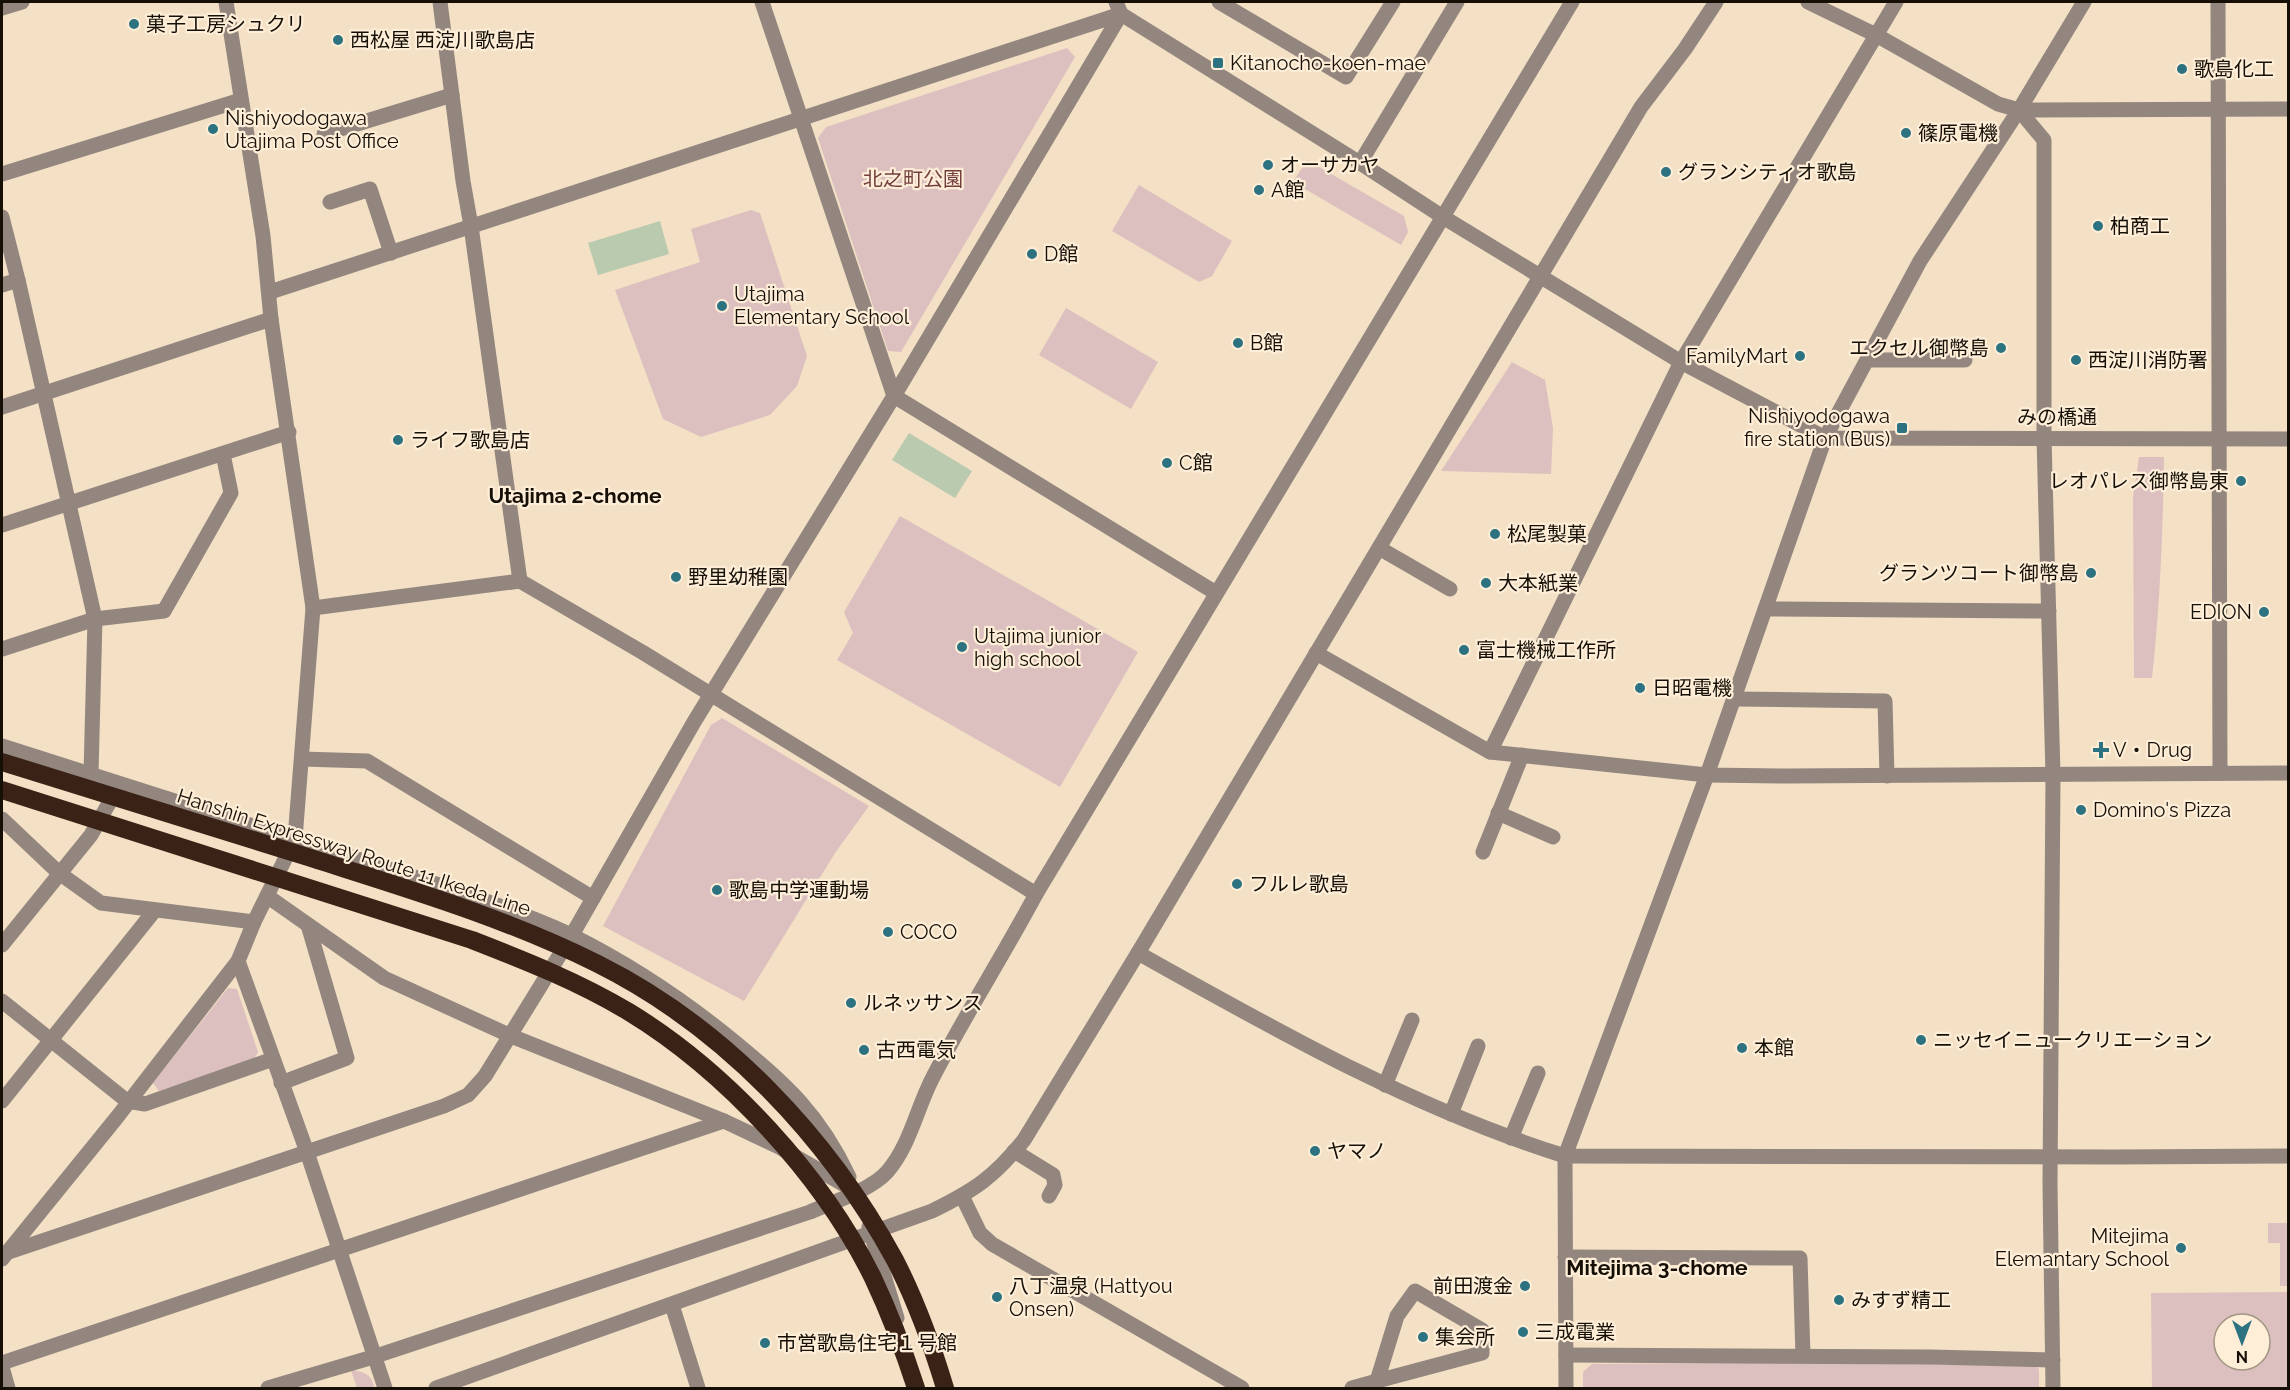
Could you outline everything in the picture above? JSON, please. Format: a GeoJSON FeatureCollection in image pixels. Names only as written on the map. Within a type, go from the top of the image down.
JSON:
{"type":"FeatureCollection","features":[{"type":"Feature","properties":{"kind":"highway","name":"Hanshin Expressway Route 11 Ikeda Line"},"geometry":{"type":"LineString","coordinates":[[2,762],[416,891],[487,916],[547,940],[600,965],[651,994],[736,1059],[810,1135],[842,1176],[896,1262],[918,1312],[945,1389]]}},
{"type":"Feature","properties":{"kind":"highway"},"geometry":{"type":"LineString","coordinates":[[2,790],[472,940],[584,987],[631,1013],[715,1076],[782,1144],[817,1188],[872,1276],[892,1320],[914,1389]]}},
{"type":"Feature","properties":{"kind":"street"},"geometry":{"type":"LineString","coordinates":[[2,8],[22,2]]}},
{"type":"Feature","properties":{"kind":"street"},"geometry":{"type":"LineString","coordinates":[[5,1256],[238,961],[254,922],[295,839],[313,608],[271,319],[270,292],[226,2]]}},
{"type":"Feature","properties":{"kind":"street"},"geometry":{"type":"LineString","coordinates":[[440,2],[520,581]]}},
{"type":"Feature","properties":{"kind":"street"},"geometry":{"type":"LineString","coordinates":[[762,2],[894,396],[1216,593]]}},
{"type":"Feature","properties":{"kind":"street"},"geometry":{"type":"LineString","coordinates":[[1219,2],[1346,77],[1393,2]]}},
{"type":"Feature","properties":{"kind":"street"},"geometry":{"type":"LineString","coordinates":[[1360,163],[1457,2]]}},
{"type":"Feature","properties":{"kind":"street"},"geometry":{"type":"LineString","coordinates":[[268,1389],[373,1357],[810,1212],[856,1192],[886,1173],[897,1159],[931,1081],[962,1021],[1036,894],[1572,2]]}},
{"type":"Feature","properties":{"kind":"street"},"geometry":{"type":"LineString","coordinates":[[436,1389],[474,1382],[672,1305],[932,1211],[984,1183],[1014,1151],[1024,1140],[1138,953],[1641,107],[1686,49],[1716,2]]}},
{"type":"Feature","properties":{"kind":"street"},"geometry":{"type":"LineString","coordinates":[[1808,2],[1876,35],[1998,104],[2019,110],[2289,109]]}},
{"type":"Feature","properties":{"kind":"street"},"geometry":{"type":"LineString","coordinates":[[1490,752],[1681,362],[1896,2]]}},
{"type":"Feature","properties":{"kind":"street"},"geometry":{"type":"LineString","coordinates":[[1566,1389],[1565,1156],[1707,775],[1825,438],[1920,261],[2019,110],[2084,2]]}},
{"type":"Feature","properties":{"kind":"street"},"geometry":{"type":"LineString","coordinates":[[2218,2],[2220,773]]}},
{"type":"Feature","properties":{"kind":"street"},"geometry":{"type":"LineString","coordinates":[[270,292],[799,118],[1119,8]]}},
{"type":"Feature","properties":{"kind":"street"},"geometry":{"type":"LineString","coordinates":[[1119,8],[1443,217],[1681,362],[1825,438]]}},
{"type":"Feature","properties":{"kind":"street"},"geometry":{"type":"LineString","coordinates":[[5,1256],[444,1106],[468,1095],[485,1076],[572,935],[694,722],[894,396],[1119,8]]}},
{"type":"Feature","properties":{"kind":"street"},"geometry":{"type":"LineString","coordinates":[[324,134],[452,95]]}},
{"type":"Feature","properties":{"kind":"street"},"geometry":{"type":"LineString","coordinates":[[2,174],[241,100]]}},
{"type":"Feature","properties":{"kind":"street"},"geometry":{"type":"LineString","coordinates":[[2019,110],[2044,140],[2044,438],[2053,775],[2051,1156],[2053,1389]]}},
{"type":"Feature","properties":{"kind":"street"},"geometry":{"type":"LineString","coordinates":[[330,202],[370,189],[391,253]]}},
{"type":"Feature","properties":{"kind":"street"},"geometry":{"type":"LineString","coordinates":[[2,217],[94,619],[91,774]]}},
{"type":"Feature","properties":{"kind":"street"},"geometry":{"type":"LineString","coordinates":[[2,285],[18,280]]}},
{"type":"Feature","properties":{"kind":"street"},"geometry":{"type":"LineString","coordinates":[[2,407],[271,319]]}},
{"type":"Feature","properties":{"kind":"street"},"geometry":{"type":"LineString","coordinates":[[1867,360],[1965,360]]}},
{"type":"Feature","properties":{"kind":"street"},"geometry":{"type":"LineString","coordinates":[[2,525],[288,432]]}},
{"type":"Feature","properties":{"kind":"street","name":"みの橋通"},"geometry":{"type":"LineString","coordinates":[[1825,438],[2289,438]]}},
{"type":"Feature","properties":{"kind":"street"},"geometry":{"type":"LineString","coordinates":[[2,649],[94,619],[164,611],[231,493],[223,454]]}},
{"type":"Feature","properties":{"kind":"street"},"geometry":{"type":"LineString","coordinates":[[1379,548],[1450,589]]}},
{"type":"Feature","properties":{"kind":"street"},"geometry":{"type":"LineString","coordinates":[[313,608],[520,581],[642,652],[1036,894]]}},
{"type":"Feature","properties":{"kind":"street"},"geometry":{"type":"LineString","coordinates":[[1766,609],[2049,611]]}},
{"type":"Feature","properties":{"kind":"street"},"geometry":{"type":"LineString","coordinates":[[1316,653],[1490,752],[1707,775],[1887,776],[2289,772]]}},
{"type":"Feature","properties":{"kind":"street"},"geometry":{"type":"LineString","coordinates":[[1734,699],[1885,701],[1887,776]]}},
{"type":"Feature","properties":{"kind":"street"},"geometry":{"type":"LineString","coordinates":[[2,746],[458,891],[517,912],[572,935],[644,975],[711,1022],[798,1097],[840,1157],[872,1234],[900,1326],[914,1389]]}},
{"type":"Feature","properties":{"kind":"street"},"geometry":{"type":"LineString","coordinates":[[1483,852],[1522,755]]}},
{"type":"Feature","properties":{"kind":"street"},"geometry":{"type":"LineString","coordinates":[[302,759],[367,761],[593,898]]}},
{"type":"Feature","properties":{"kind":"street"},"geometry":{"type":"LineString","coordinates":[[2,945],[91,835],[120,783]]}},
{"type":"Feature","properties":{"kind":"street"},"geometry":{"type":"LineString","coordinates":[[1498,813],[1554,837]]}},
{"type":"Feature","properties":{"kind":"street"},"geometry":{"type":"LineString","coordinates":[[2,819],[58,873],[101,903],[254,922]]}},
{"type":"Feature","properties":{"kind":"street"},"geometry":{"type":"LineString","coordinates":[[267,896],[384,978],[511,1036],[724,1121],[779,1147],[856,1192]]}},
{"type":"Feature","properties":{"kind":"street"},"geometry":{"type":"LineString","coordinates":[[2,1101],[155,910]]}},
{"type":"Feature","properties":{"kind":"street"},"geometry":{"type":"LineString","coordinates":[[281,1083],[347,1058],[308,925]]}},
{"type":"Feature","properties":{"kind":"street"},"geometry":{"type":"LineString","coordinates":[[1138,953],[1284,1034],[1385,1085],[1511,1138],[1565,1156],[2289,1156]]}},
{"type":"Feature","properties":{"kind":"street"},"geometry":{"type":"LineString","coordinates":[[238,961],[307,1152],[385,1389]]}},
{"type":"Feature","properties":{"kind":"street"},"geometry":{"type":"LineString","coordinates":[[2,1001],[128,1101],[145,1104],[273,1059]]}},
{"type":"Feature","properties":{"kind":"street"},"geometry":{"type":"LineString","coordinates":[[1385,1085],[1412,1020]]}},
{"type":"Feature","properties":{"kind":"street"},"geometry":{"type":"LineString","coordinates":[[1451,1114],[1478,1046]]}},
{"type":"Feature","properties":{"kind":"street"},"geometry":{"type":"LineString","coordinates":[[1511,1138],[1538,1073]]}},
{"type":"Feature","properties":{"kind":"street"},"geometry":{"type":"LineString","coordinates":[[8,1389],[2,1365],[724,1121]]}},
{"type":"Feature","properties":{"kind":"street"},"geometry":{"type":"LineString","coordinates":[[1014,1151],[1053,1176],[1054,1185],[1049,1196]]}},
{"type":"Feature","properties":{"kind":"street"},"geometry":{"type":"LineString","coordinates":[[962,1196],[980,1233],[992,1244],[1242,1389]]}},
{"type":"Feature","properties":{"kind":"street"},"geometry":{"type":"LineString","coordinates":[[1565,1257],[1800,1258],[1803,1356]]}},
{"type":"Feature","properties":{"kind":"street"},"geometry":{"type":"LineString","coordinates":[[1352,1389],[1388,1382],[1482,1353],[1482,1330],[1415,1291],[1397,1316],[1388,1382]]}},
{"type":"Feature","properties":{"kind":"street"},"geometry":{"type":"LineString","coordinates":[[672,1305],[698,1389]]}},
{"type":"Feature","properties":{"kind":"street"},"geometry":{"type":"LineString","coordinates":[[1566,1355],[2053,1360]]}},
{"type":"Feature","properties":{"kind":"green space","name":"北之町公園"},"geometry":{"type":"Polygon","coordinates":[[[1067,48],[1075,57],[901,352],[888,351],[818,138],[826,127],[1067,48]]]}},
{"type":"Feature","properties":{"kind":"green space"},"geometry":{"type":"Polygon","coordinates":[[[1307,160],[1404,216],[1408,232],[1401,245],[1293,182],[1307,160]]]}},
{"type":"Feature","properties":{"kind":"green space"},"geometry":{"type":"Polygon","coordinates":[[[1139,185],[1232,241],[1212,276],[1199,282],[1112,231],[1139,185]]]}},
{"type":"Feature","properties":{"kind":"green space"},"geometry":{"type":"Polygon","coordinates":[[[751,210],[760,213],[807,356],[797,386],[770,415],[701,437],[663,419],[615,290],[700,262],[691,229],[751,210]]]}},
{"type":"Feature","properties":{"kind":"green space"},"geometry":{"type":"Polygon","coordinates":[[[1066,308],[1158,362],[1131,409],[1039,355],[1066,308]]]}},
{"type":"Feature","properties":{"kind":"green space"},"geometry":{"type":"Polygon","coordinates":[[[1512,362],[1545,380],[1553,428],[1551,474],[1441,471],[1512,362]]]}},
{"type":"Feature","properties":{"kind":"green space"},"geometry":{"type":"Polygon","coordinates":[[[2139,457],[2164,457],[2161,568],[2152,678],[2134,678],[2133,498],[2139,457]]]}},
{"type":"Feature","properties":{"kind":"green space"},"geometry":{"type":"Polygon","coordinates":[[[900,516],[1138,652],[1060,787],[837,660],[853,633],[844,612],[900,516]]]}},
{"type":"Feature","properties":{"kind":"green space","name":"歌島中学運動場"},"geometry":{"type":"Polygon","coordinates":[[[722,718],[869,806],[835,853],[744,1001],[603,926],[711,725],[722,718]]]}},
{"type":"Feature","properties":{"kind":"green space"},"geometry":{"type":"Polygon","coordinates":[[[228,988],[237,989],[258,1052],[253,1061],[159,1091],[153,1083],[228,988]]]}},
{"type":"Feature","properties":{"kind":"green space"},"geometry":{"type":"Polygon","coordinates":[[[2268,1223],[2288,1223],[2288,1286],[2280,1286],[2280,1243],[2268,1243],[2268,1223]]]}},
{"type":"Feature","properties":{"kind":"green space"},"geometry":{"type":"Polygon","coordinates":[[[2288,1292],[2288,1388],[2152,1388],[2151,1293],[2288,1292]]]}},
{"type":"Feature","properties":{"kind":"green space"},"geometry":{"type":"Polygon","coordinates":[[[2027,1361],[2039,1369],[2039,1388],[1583,1388],[1583,1372],[1592,1364],[2027,1361]]]}},
{"type":"Feature","properties":{"kind":"green space"},"geometry":{"type":"Polygon","coordinates":[[[351,1370],[367,1374],[374,1388],[357,1388],[351,1370]]]}},
{"type":"Feature","properties":{"kind":"shaded area"},"geometry":{"type":"Polygon","coordinates":[[[660,221],[669,254],[598,275],[588,243],[660,221]]]}},
{"type":"Feature","properties":{"kind":"shaded area"},"geometry":{"type":"Polygon","coordinates":[[[909,433],[972,471],[955,498],[892,460],[909,433]]]}},
{"type":"Feature","properties":{"kind":"place","name":"菓子工房シュクリ"},"geometry":{"type":"Point","coordinates":[134,24]}},
{"type":"Feature","properties":{"kind":"place","name":"西松屋 西淀川歌島店"},"geometry":{"type":"Point","coordinates":[338,40]}},
{"type":"Feature","properties":{"kind":"place","name":"Kitanocho-koen-mae"},"geometry":{"type":"Point","coordinates":[1218,63]}},
{"type":"Feature","properties":{"kind":"place","name":"歌島化工"},"geometry":{"type":"Point","coordinates":[2182,69]}},
{"type":"Feature","properties":{"kind":"place","name":"Nishiyodogawa Utajima Post Office"},"geometry":{"type":"Point","coordinates":[213,129]}},
{"type":"Feature","properties":{"kind":"place","name":"篠原電機"},"geometry":{"type":"Point","coordinates":[1906,133]}},
{"type":"Feature","properties":{"kind":"place","name":"オーサカヤ"},"geometry":{"type":"Point","coordinates":[1268,165]}},
{"type":"Feature","properties":{"kind":"place","name":"グランシティオ歌島"},"geometry":{"type":"Point","coordinates":[1666,172]}},
{"type":"Feature","properties":{"kind":"place","name":"A館"},"geometry":{"type":"Point","coordinates":[1259,190]}},
{"type":"Feature","properties":{"kind":"place","name":"柏商工"},"geometry":{"type":"Point","coordinates":[2098,226]}},
{"type":"Feature","properties":{"kind":"place","name":"D館"},"geometry":{"type":"Point","coordinates":[1032,254]}},
{"type":"Feature","properties":{"kind":"place","name":"Utajima Elementary School"},"geometry":{"type":"Point","coordinates":[722,306]}},
{"type":"Feature","properties":{"kind":"place","name":"B館"},"geometry":{"type":"Point","coordinates":[1238,343]}},
{"type":"Feature","properties":{"kind":"place","name":"エクセル御幣島"},"geometry":{"type":"Point","coordinates":[2001,348]}},
{"type":"Feature","properties":{"kind":"place","name":"FamilyMart"},"geometry":{"type":"Point","coordinates":[1800,356]}},
{"type":"Feature","properties":{"kind":"place","name":"西淀川消防署"},"geometry":{"type":"Point","coordinates":[2076,360]}},
{"type":"Feature","properties":{"kind":"place","name":"Nishiyodogawa fire station (Bus)"},"geometry":{"type":"Point","coordinates":[1902,428]}},
{"type":"Feature","properties":{"kind":"place","name":"ライフ歌島店"},"geometry":{"type":"Point","coordinates":[398,440]}},
{"type":"Feature","properties":{"kind":"place","name":"C館"},"geometry":{"type":"Point","coordinates":[1167,463]}},
{"type":"Feature","properties":{"kind":"place","name":"レオパレス御幣島東"},"geometry":{"type":"Point","coordinates":[2241,481]}},
{"type":"Feature","properties":{"kind":"place","name":"松尾製菓"},"geometry":{"type":"Point","coordinates":[1495,534]}},
{"type":"Feature","properties":{"kind":"place","name":"グランツコート御幣島"},"geometry":{"type":"Point","coordinates":[2091,573]}},
{"type":"Feature","properties":{"kind":"place","name":"野里幼稚園"},"geometry":{"type":"Point","coordinates":[676,577]}},
{"type":"Feature","properties":{"kind":"place","name":"大本紙業"},"geometry":{"type":"Point","coordinates":[1486,583]}},
{"type":"Feature","properties":{"kind":"place","name":"EDION"},"geometry":{"type":"Point","coordinates":[2264,612]}},
{"type":"Feature","properties":{"kind":"place","name":"Utajima junior high school"},"geometry":{"type":"Point","coordinates":[962,647]}},
{"type":"Feature","properties":{"kind":"place","name":"富士機械工作所"},"geometry":{"type":"Point","coordinates":[1464,650]}},
{"type":"Feature","properties":{"kind":"place","name":"日昭電機"},"geometry":{"type":"Point","coordinates":[1640,688]}},
{"type":"Feature","properties":{"kind":"place","name":"V・Drug"},"geometry":{"type":"Point","coordinates":[2101,750]}},
{"type":"Feature","properties":{"kind":"place","name":"Domino's Pizza"},"geometry":{"type":"Point","coordinates":[2081,810]}},
{"type":"Feature","properties":{"kind":"place","name":"フルレ歌島"},"geometry":{"type":"Point","coordinates":[1237,884]}},
{"type":"Feature","properties":{"kind":"place","name":"歌島中学運動場"},"geometry":{"type":"Point","coordinates":[717,890]}},
{"type":"Feature","properties":{"kind":"place","name":"COCO"},"geometry":{"type":"Point","coordinates":[888,932]}},
{"type":"Feature","properties":{"kind":"place","name":"ルネッサンス"},"geometry":{"type":"Point","coordinates":[851,1003]}},
{"type":"Feature","properties":{"kind":"place","name":"ニッセイニュークリエーション"},"geometry":{"type":"Point","coordinates":[1921,1040]}},
{"type":"Feature","properties":{"kind":"place","name":"本館"},"geometry":{"type":"Point","coordinates":[1742,1048]}},
{"type":"Feature","properties":{"kind":"place","name":"古西電気"},"geometry":{"type":"Point","coordinates":[864,1050]}},
{"type":"Feature","properties":{"kind":"place","name":"ヤマノ"},"geometry":{"type":"Point","coordinates":[1315,1151]}},
{"type":"Feature","properties":{"kind":"place","name":"Mitejima Elemantary School"},"geometry":{"type":"Point","coordinates":[2181,1248]}},
{"type":"Feature","properties":{"kind":"place","name":"前田渡金"},"geometry":{"type":"Point","coordinates":[1525,1286]}},
{"type":"Feature","properties":{"kind":"place","name":"八丁温泉 (Hattyou Onsen)"},"geometry":{"type":"Point","coordinates":[997,1297]}},
{"type":"Feature","properties":{"kind":"place","name":"みすず精工"},"geometry":{"type":"Point","coordinates":[1839,1300]}},
{"type":"Feature","properties":{"kind":"place","name":"三成電業"},"geometry":{"type":"Point","coordinates":[1523,1332]}},
{"type":"Feature","properties":{"kind":"place","name":"集会所"},"geometry":{"type":"Point","coordinates":[1423,1337]}},
{"type":"Feature","properties":{"kind":"place","name":"市営歌島住宅１号館"},"geometry":{"type":"Point","coordinates":[765,1343]}},
{"type":"Feature","properties":{"kind":"district","name":"Utajima 2-chome"},"geometry":{"type":"Point","coordinates":[575,496]}},
{"type":"Feature","properties":{"kind":"district","name":"Mitejima 3-chome"},"geometry":{"type":"Point","coordinates":[1657,1268]}}]}
